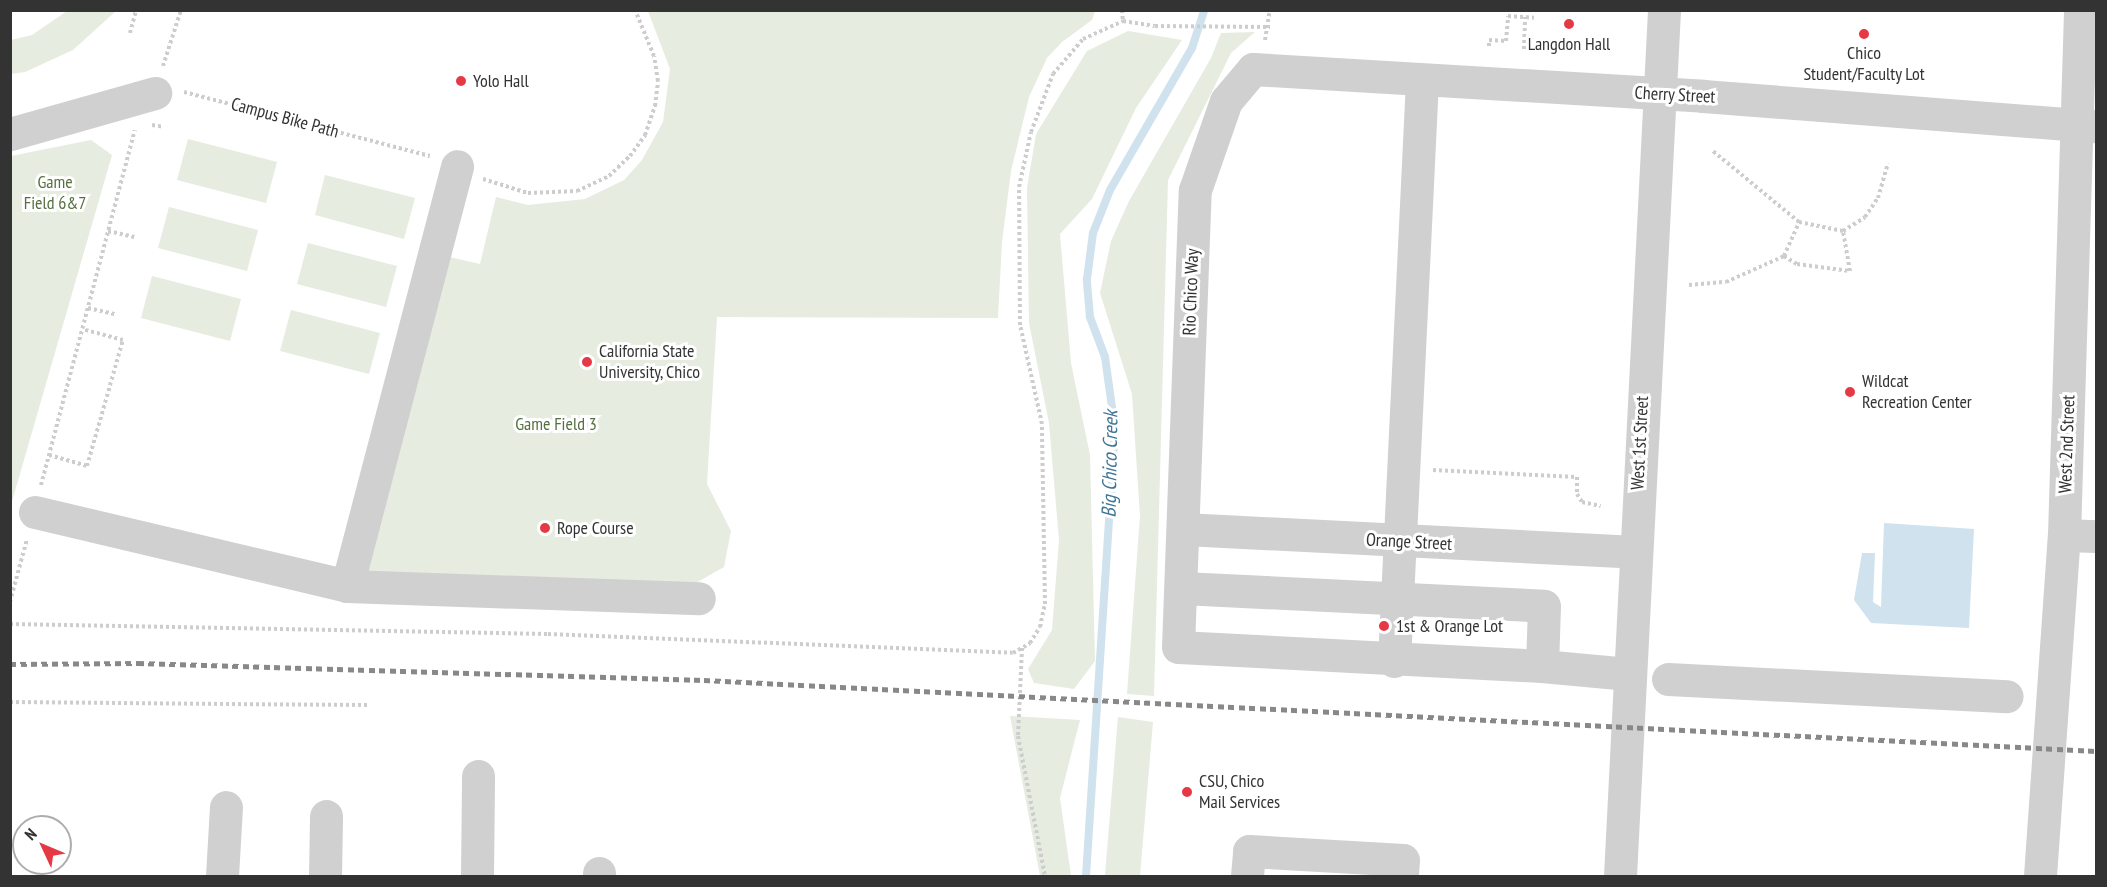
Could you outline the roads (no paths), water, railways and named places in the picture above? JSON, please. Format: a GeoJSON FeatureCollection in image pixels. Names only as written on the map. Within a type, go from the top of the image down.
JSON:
{"type":"FeatureCollection","features":[{"type":"Feature","properties":{"kind":"street","name":"West 1st Street"},"geometry":{"type":"LineString","coordinates":[[1620,876],[1658,94],[1665,10]]}},
{"type":"Feature","properties":{"kind":"street","name":"West 2nd Street"},"geometry":{"type":"LineString","coordinates":[[2040,876],[2064,535],[2086,126],[2080,10]]}},
{"type":"Feature","properties":{"kind":"street","name":"Cherry Street"},"geometry":{"type":"LineString","coordinates":[[1253,69],[1658,94],[2086,126]]}},
{"type":"Feature","properties":{"kind":"street","name":"Rio Chico Way"},"geometry":{"type":"LineString","coordinates":[[1253,69],[1226,101],[1195,190],[1182,588],[1178,647],[1394,661]]}},
{"type":"Feature","properties":{"kind":"street"},"geometry":{"type":"LineString","coordinates":[[1422,80],[1394,661],[1542,666],[1629,674]]}},
{"type":"Feature","properties":{"kind":"street"},"geometry":{"type":"LineString","coordinates":[[10,134],[155,93]]}},
{"type":"Feature","properties":{"kind":"street"},"geometry":{"type":"LineString","coordinates":[[347,586],[457,166]]}},
{"type":"Feature","properties":{"kind":"street"},"geometry":{"type":"LineString","coordinates":[[34,512],[347,586],[699,598]]}},
{"type":"Feature","properties":{"kind":"street","name":"Orange Street"},"geometry":{"type":"LineString","coordinates":[[1184,529],[1635,552]]}},
{"type":"Feature","properties":{"kind":"street"},"geometry":{"type":"LineString","coordinates":[[2064,535],[2097,536]]}},
{"type":"Feature","properties":{"kind":"street"},"geometry":{"type":"LineString","coordinates":[[1182,588],[1545,606],[1542,666]]}},
{"type":"Feature","properties":{"kind":"street"},"geometry":{"type":"LineString","coordinates":[[1668,679],[2007,696]]}},
{"type":"Feature","properties":{"kind":"street"},"geometry":{"type":"LineString","coordinates":[[477,876],[478,776]]}},
{"type":"Feature","properties":{"kind":"street"},"geometry":{"type":"LineString","coordinates":[[222,876],[226,807]]}},
{"type":"Feature","properties":{"kind":"street"},"geometry":{"type":"LineString","coordinates":[[325,876],[326,816]]}},
{"type":"Feature","properties":{"kind":"street"},"geometry":{"type":"LineString","coordinates":[[1247,876],[1249,851],[1403,860],[1402,876]]}},
{"type":"Feature","properties":{"kind":"water"},"geometry":{"type":"Polygon","coordinates":[[[1884,523],[1974,529],[1969,628],[1871,623],[1854,600],[1862,553],[1875,553],[1873,602],[1881,607],[1884,523]]]}},
{"type":"Feature","properties":{"kind":"waterway","name":"Big Chico Creek"},"geometry":{"type":"LineString","coordinates":[[1086,876],[1115,429],[1105,357],[1090,317],[1087,279],[1093,233],[1110,190],[1192,48],[1204,10]]}},
{"type":"Feature","properties":{"kind":"railway"},"geometry":{"type":"LineString","coordinates":[[10,664],[138,663],[704,680],[2096,751]]}},
{"type":"Feature","properties":{"kind":"place","name":"Langdon Hall"},"geometry":{"type":"Point","coordinates":[1569,24]}},
{"type":"Feature","properties":{"kind":"place","name":"Chico Student/Faculty Lot"},"geometry":{"type":"Point","coordinates":[1864,34]}},
{"type":"Feature","properties":{"kind":"place","name":"Yolo Hall"},"geometry":{"type":"Point","coordinates":[461,81]}},
{"type":"Feature","properties":{"kind":"place","name":"California State University, Chico"},"geometry":{"type":"Point","coordinates":[587,362]}},
{"type":"Feature","properties":{"kind":"place","name":"Wildcat Recreation Center"},"geometry":{"type":"Point","coordinates":[1850,392]}},
{"type":"Feature","properties":{"kind":"place","name":"Rope Course"},"geometry":{"type":"Point","coordinates":[545,528]}},
{"type":"Feature","properties":{"kind":"place","name":"1st & Orange Lot"},"geometry":{"type":"Point","coordinates":[1384,626]}},
{"type":"Feature","properties":{"kind":"place","name":"CSU, Chico Mail Services"},"geometry":{"type":"Point","coordinates":[1187,792]}},
{"type":"Feature","properties":{"kind":"park label","name":"Game Field 6&7"},"geometry":{"type":"Point","coordinates":[55,193]}},
{"type":"Feature","properties":{"kind":"park label","name":"Game Field 3"},"geometry":{"type":"Point","coordinates":[556,424]}}]}
